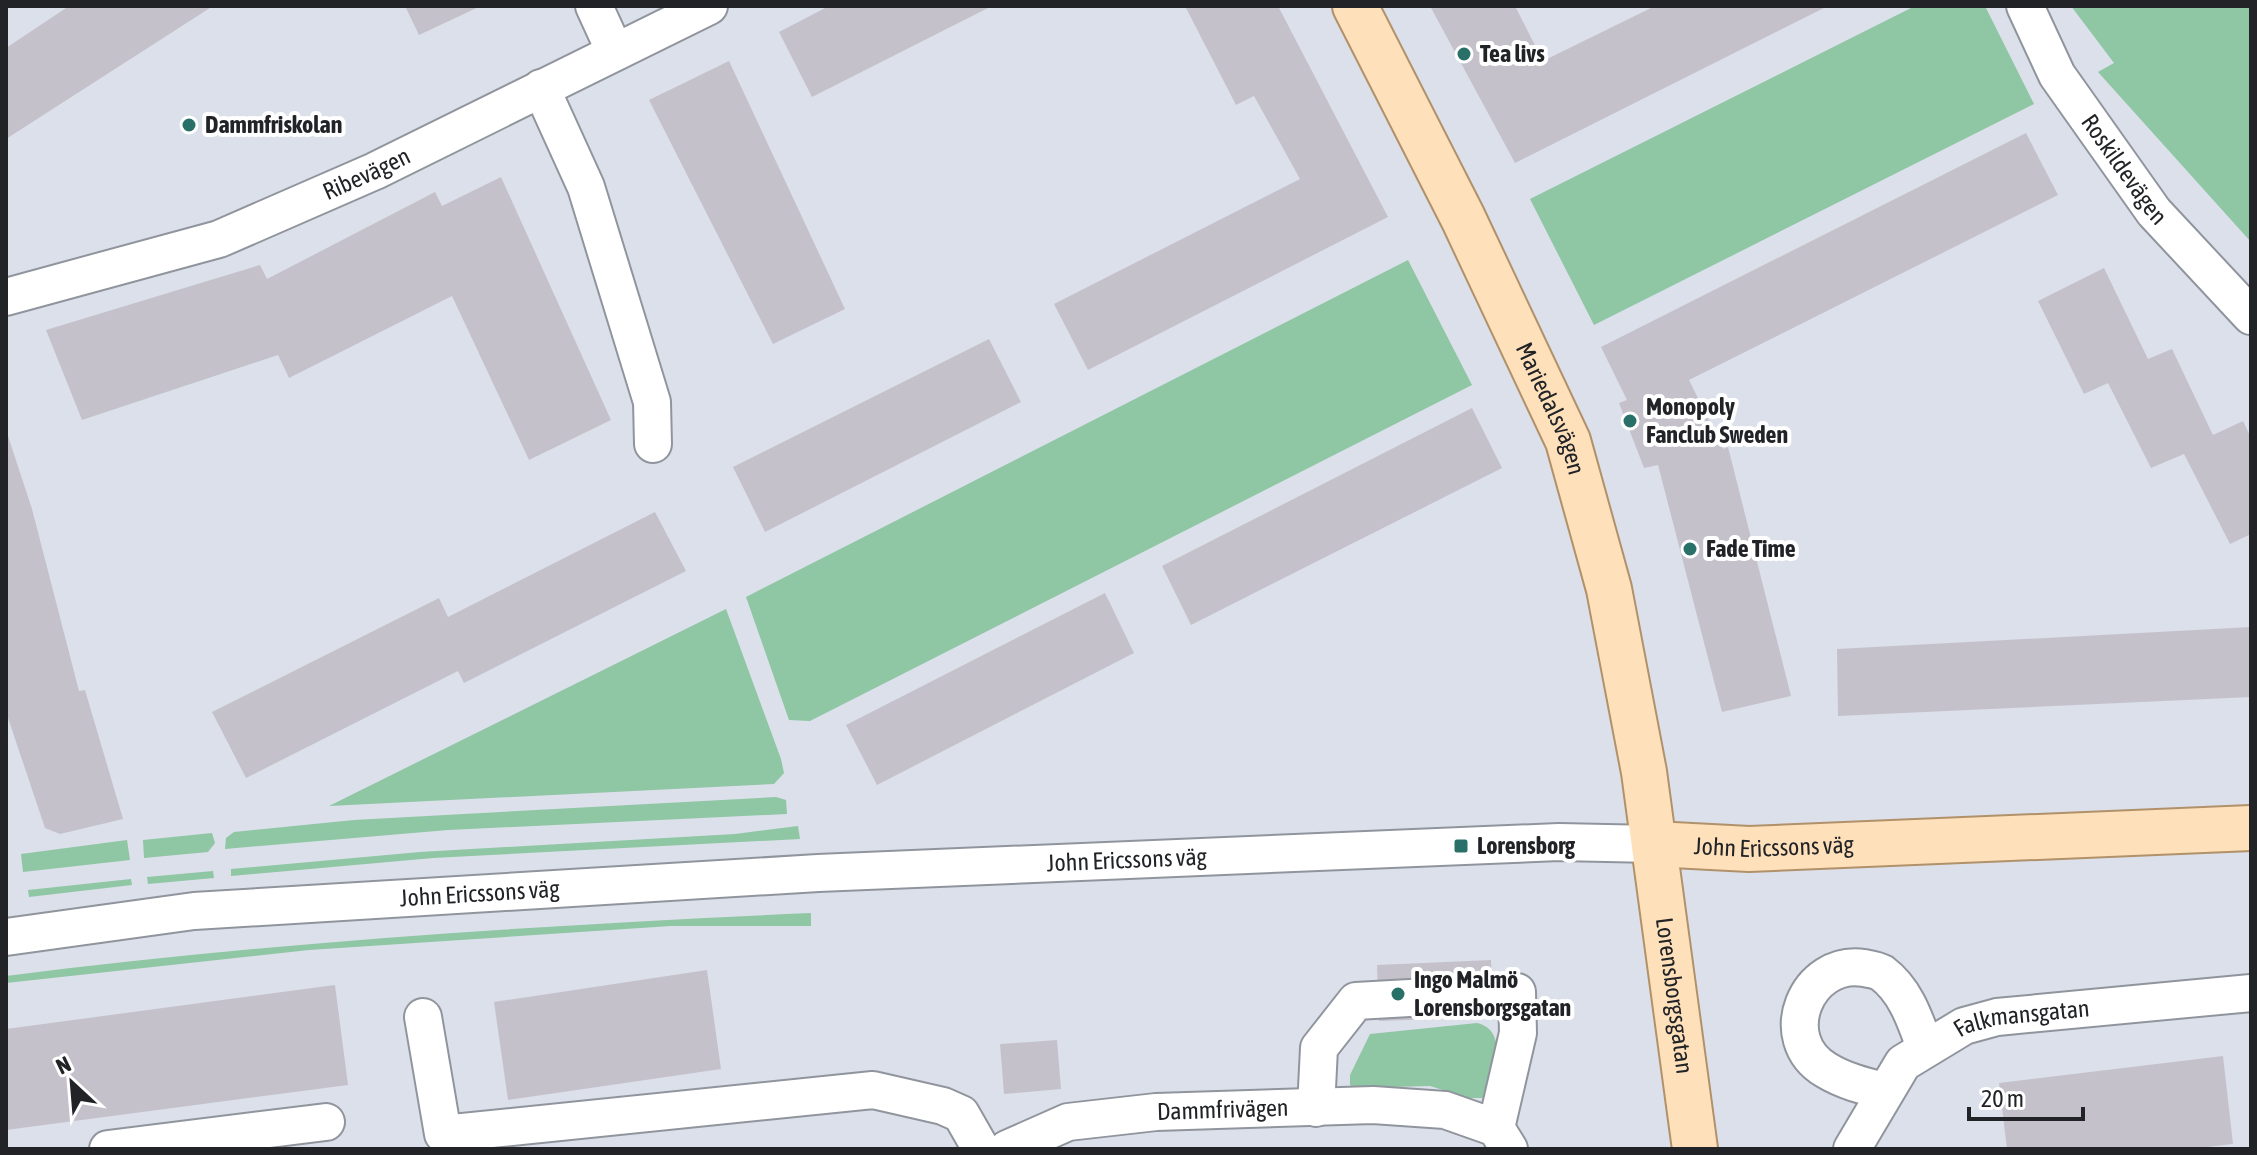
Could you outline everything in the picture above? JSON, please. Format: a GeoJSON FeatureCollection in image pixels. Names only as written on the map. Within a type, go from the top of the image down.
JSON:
{"type":"FeatureCollection","features":[{"type":"Feature","properties":{"kind":"main road","name":"Mariedalsvägen"},"geometry":{"type":"LineString","coordinates":[[1355,6],[1463,218],[1568,441],[1609,589],[1654,844]]}},
{"type":"Feature","properties":{"kind":"main road","name":"John Ericssons väg"},"geometry":{"type":"LineString","coordinates":[[1654,844],[1749,849],[2251,828]]}},
{"type":"Feature","properties":{"kind":"main road","name":"Lorensborgsgatan"},"geometry":{"type":"LineString","coordinates":[[1654,844],[1695,1149]]}},
{"type":"Feature","properties":{"kind":"street"},"geometry":{"type":"LineString","coordinates":[[594,6],[615,52]]}},
{"type":"Feature","properties":{"kind":"street","name":"Ribevägen"},"geometry":{"type":"LineString","coordinates":[[6,297],[219,239],[375,171],[709,6]]}},
{"type":"Feature","properties":{"kind":"street","name":"Roskildevägen"},"geometry":{"type":"LineString","coordinates":[[2025,6],[2057,75],[2154,212],[2251,316]]}},
{"type":"Feature","properties":{"kind":"street"},"geometry":{"type":"LineString","coordinates":[[541,88],[586,187],[652,402],[653,444]]}},
{"type":"Feature","properties":{"kind":"street","name":"John Ericssons väg"},"geometry":{"type":"LineString","coordinates":[[6,937],[194,911],[818,873],[1559,842],[1654,844]]}},
{"type":"Feature","properties":{"kind":"street"},"geometry":{"type":"LineString","coordinates":[[1884,1091],[1848,1081],[1823,1069],[1804,1048],[1797,1024],[1805,996],[1823,976],[1851,966],[1880,971],[1906,1000],[1925,1047]]}},
{"type":"Feature","properties":{"kind":"street"},"geometry":{"type":"LineString","coordinates":[[1316,1108],[1319,1048],[1356,1001],[1517,992],[1518,1033],[1502,1138]]}},
{"type":"Feature","properties":{"kind":"street","name":"Falkmansgatan"},"geometry":{"type":"LineString","coordinates":[[1852,1149],[1903,1063],[1964,1026],[1997,1017],[2251,993]]}},
{"type":"Feature","properties":{"kind":"street"},"geometry":{"type":"LineString","coordinates":[[423,1017],[443,1134],[873,1090],[943,1106],[961,1114],[981,1149]]}},
{"type":"Feature","properties":{"kind":"street","name":"Dammfrivägen"},"geometry":{"type":"LineString","coordinates":[[1007,1149],[1068,1122],[1156,1112],[1373,1105],[1445,1110],[1502,1138]]}},
{"type":"Feature","properties":{"kind":"street"},"geometry":{"type":"LineString","coordinates":[[108,1149],[326,1122]]}},
{"type":"Feature","properties":{"kind":"green space"},"geometry":{"type":"Polygon","coordinates":[[[1915,6],[1985,6],[2034,104],[1594,325],[1530,199],[1915,6]]]}},
{"type":"Feature","properties":{"kind":"green space"},"geometry":{"type":"Polygon","coordinates":[[[2071,6],[2251,6],[2251,242],[2098,72],[2114,63],[2071,6]]]}},
{"type":"Feature","properties":{"kind":"green space"},"geometry":{"type":"Polygon","coordinates":[[[1408,260],[1472,385],[810,721],[789,720],[746,597],[1408,260]]]}},
{"type":"Feature","properties":{"kind":"green space"},"geometry":{"type":"Polygon","coordinates":[[[726,609],[781,759],[784,773],[774,784],[329,806],[726,609]]]}},
{"type":"Feature","properties":{"kind":"green space"},"geometry":{"type":"Polygon","coordinates":[[[776,797],[786,800],[787,814],[448,830],[225,849],[226,838],[234,832],[354,820],[776,797]]]}},
{"type":"Feature","properties":{"kind":"green space"},"geometry":{"type":"Polygon","coordinates":[[[798,826],[800,839],[433,858],[231,876],[231,869],[420,852],[735,834],[798,826]]]}},
{"type":"Feature","properties":{"kind":"green space"},"geometry":{"type":"Polygon","coordinates":[[[212,833],[215,843],[208,852],[144,858],[143,840],[212,833]]]}},
{"type":"Feature","properties":{"kind":"green space"},"geometry":{"type":"Polygon","coordinates":[[[127,840],[130,860],[23,872],[21,854],[127,840]]]}},
{"type":"Feature","properties":{"kind":"green space"},"geometry":{"type":"Polygon","coordinates":[[[213,871],[214,878],[148,884],[147,877],[213,871]]]}},
{"type":"Feature","properties":{"kind":"green space"},"geometry":{"type":"Polygon","coordinates":[[[131,879],[132,885],[29,897],[28,890],[131,879]]]}},
{"type":"Feature","properties":{"kind":"green space"},"geometry":{"type":"Polygon","coordinates":[[[811,913],[811,926],[671,926],[309,950],[6,983],[6,976],[307,944],[508,929],[811,913]]]}},
{"type":"Feature","properties":{"kind":"green space"},"geometry":{"type":"Polygon","coordinates":[[[1477,1023],[1487,1027],[1496,1043],[1497,1066],[1492,1098],[1469,1098],[1430,1086],[1354,1088],[1350,1085],[1350,1075],[1370,1034],[1477,1023]]]}},
{"type":"Feature","properties":{"kind":"building"},"geometry":{"type":"Polygon","coordinates":[[[69,6],[213,6],[6,139],[6,48],[69,6]]]}},
{"type":"Feature","properties":{"kind":"building"},"geometry":{"type":"Polygon","coordinates":[[[405,6],[481,6],[419,35],[405,6]]]}},
{"type":"Feature","properties":{"kind":"building"},"geometry":{"type":"Polygon","coordinates":[[[829,6],[992,6],[812,97],[779,32],[829,6]]]}},
{"type":"Feature","properties":{"kind":"building"},"geometry":{"type":"Polygon","coordinates":[[[1185,6],[1278,6],[1388,217],[1088,370],[1054,304],[1300,179],[1254,96],[1236,105],[1185,6]]]}},
{"type":"Feature","properties":{"kind":"building"},"geometry":{"type":"Polygon","coordinates":[[[1430,6],[1515,6],[1543,61],[1655,6],[1828,6],[1515,163],[1430,6]]]}},
{"type":"Feature","properties":{"kind":"building"},"geometry":{"type":"Polygon","coordinates":[[[729,61],[845,309],[773,344],[649,100],[729,61]]]}},
{"type":"Feature","properties":{"kind":"building"},"geometry":{"type":"Polygon","coordinates":[[[2026,133],[2058,195],[1689,380],[1723,449],[1728,447],[1791,696],[1722,712],[1658,465],[1644,468],[1619,403],[1627,400],[1601,347],[2026,133]]]}},
{"type":"Feature","properties":{"kind":"building"},"geometry":{"type":"Polygon","coordinates":[[[501,177],[611,420],[529,460],[452,296],[289,378],[278,355],[82,420],[46,330],[260,265],[267,279],[435,192],[442,206],[501,177]]]}},
{"type":"Feature","properties":{"kind":"building"},"geometry":{"type":"Polygon","coordinates":[[[2104,268],[2148,359],[2172,349],[2213,435],[2243,421],[2251,438],[2251,534],[2230,544],[2184,454],[2151,468],[2108,383],[2084,394],[2038,301],[2104,268]]]}},
{"type":"Feature","properties":{"kind":"building"},"geometry":{"type":"Polygon","coordinates":[[[989,339],[1021,402],[765,532],[733,467],[989,339]]]}},
{"type":"Feature","properties":{"kind":"building"},"geometry":{"type":"Polygon","coordinates":[[[1472,408],[1502,468],[1191,625],[1162,566],[1472,408]]]}},
{"type":"Feature","properties":{"kind":"building"},"geometry":{"type":"Polygon","coordinates":[[[7,433],[32,509],[79,691],[85,690],[123,819],[60,834],[45,828],[6,712],[7,433]]]}},
{"type":"Feature","properties":{"kind":"building"},"geometry":{"type":"Polygon","coordinates":[[[655,512],[686,571],[464,683],[458,671],[246,778],[212,712],[439,598],[448,617],[655,512]]]}},
{"type":"Feature","properties":{"kind":"building"},"geometry":{"type":"Polygon","coordinates":[[[1105,593],[1134,653],[877,785],[846,725],[1105,593]]]}},
{"type":"Feature","properties":{"kind":"building"},"geometry":{"type":"Polygon","coordinates":[[[2251,627],[2251,697],[1838,716],[1837,649],[2251,627]]]}},
{"type":"Feature","properties":{"kind":"building"},"geometry":{"type":"Polygon","coordinates":[[[1491,960],[1493,1017],[1379,1021],[1377,965],[1491,960]]]}},
{"type":"Feature","properties":{"kind":"building"},"geometry":{"type":"Polygon","coordinates":[[[707,970],[721,1069],[508,1100],[494,1002],[707,970]]]}},
{"type":"Feature","properties":{"kind":"building"},"geometry":{"type":"Polygon","coordinates":[[[335,985],[348,1085],[6,1130],[6,1029],[335,985]]]}},
{"type":"Feature","properties":{"kind":"building"},"geometry":{"type":"Polygon","coordinates":[[[1057,1040],[1061,1089],[1004,1094],[1000,1044],[1057,1040]]]}},
{"type":"Feature","properties":{"kind":"building"},"geometry":{"type":"Polygon","coordinates":[[[2223,1056],[2233,1144],[2189,1149],[2007,1149],[1999,1083],[2223,1056]]]}},
{"type":"Feature","properties":{"kind":"place","name":"Tea livs"},"geometry":{"type":"Point","coordinates":[1464,54]}},
{"type":"Feature","properties":{"kind":"place","name":"Dammfriskolan"},"geometry":{"type":"Point","coordinates":[189,125]}},
{"type":"Feature","properties":{"kind":"place","name":"Monopoly Fanclub Sweden"},"geometry":{"type":"Point","coordinates":[1630,421]}},
{"type":"Feature","properties":{"kind":"place","name":"Fade Time"},"geometry":{"type":"Point","coordinates":[1690,549]}},
{"type":"Feature","properties":{"kind":"place","name":"Lorensborg"},"geometry":{"type":"Point","coordinates":[1461,846]}},
{"type":"Feature","properties":{"kind":"place","name":"Ingo Malmö Lorensborgsgatan"},"geometry":{"type":"Point","coordinates":[1398,994]}}]}
